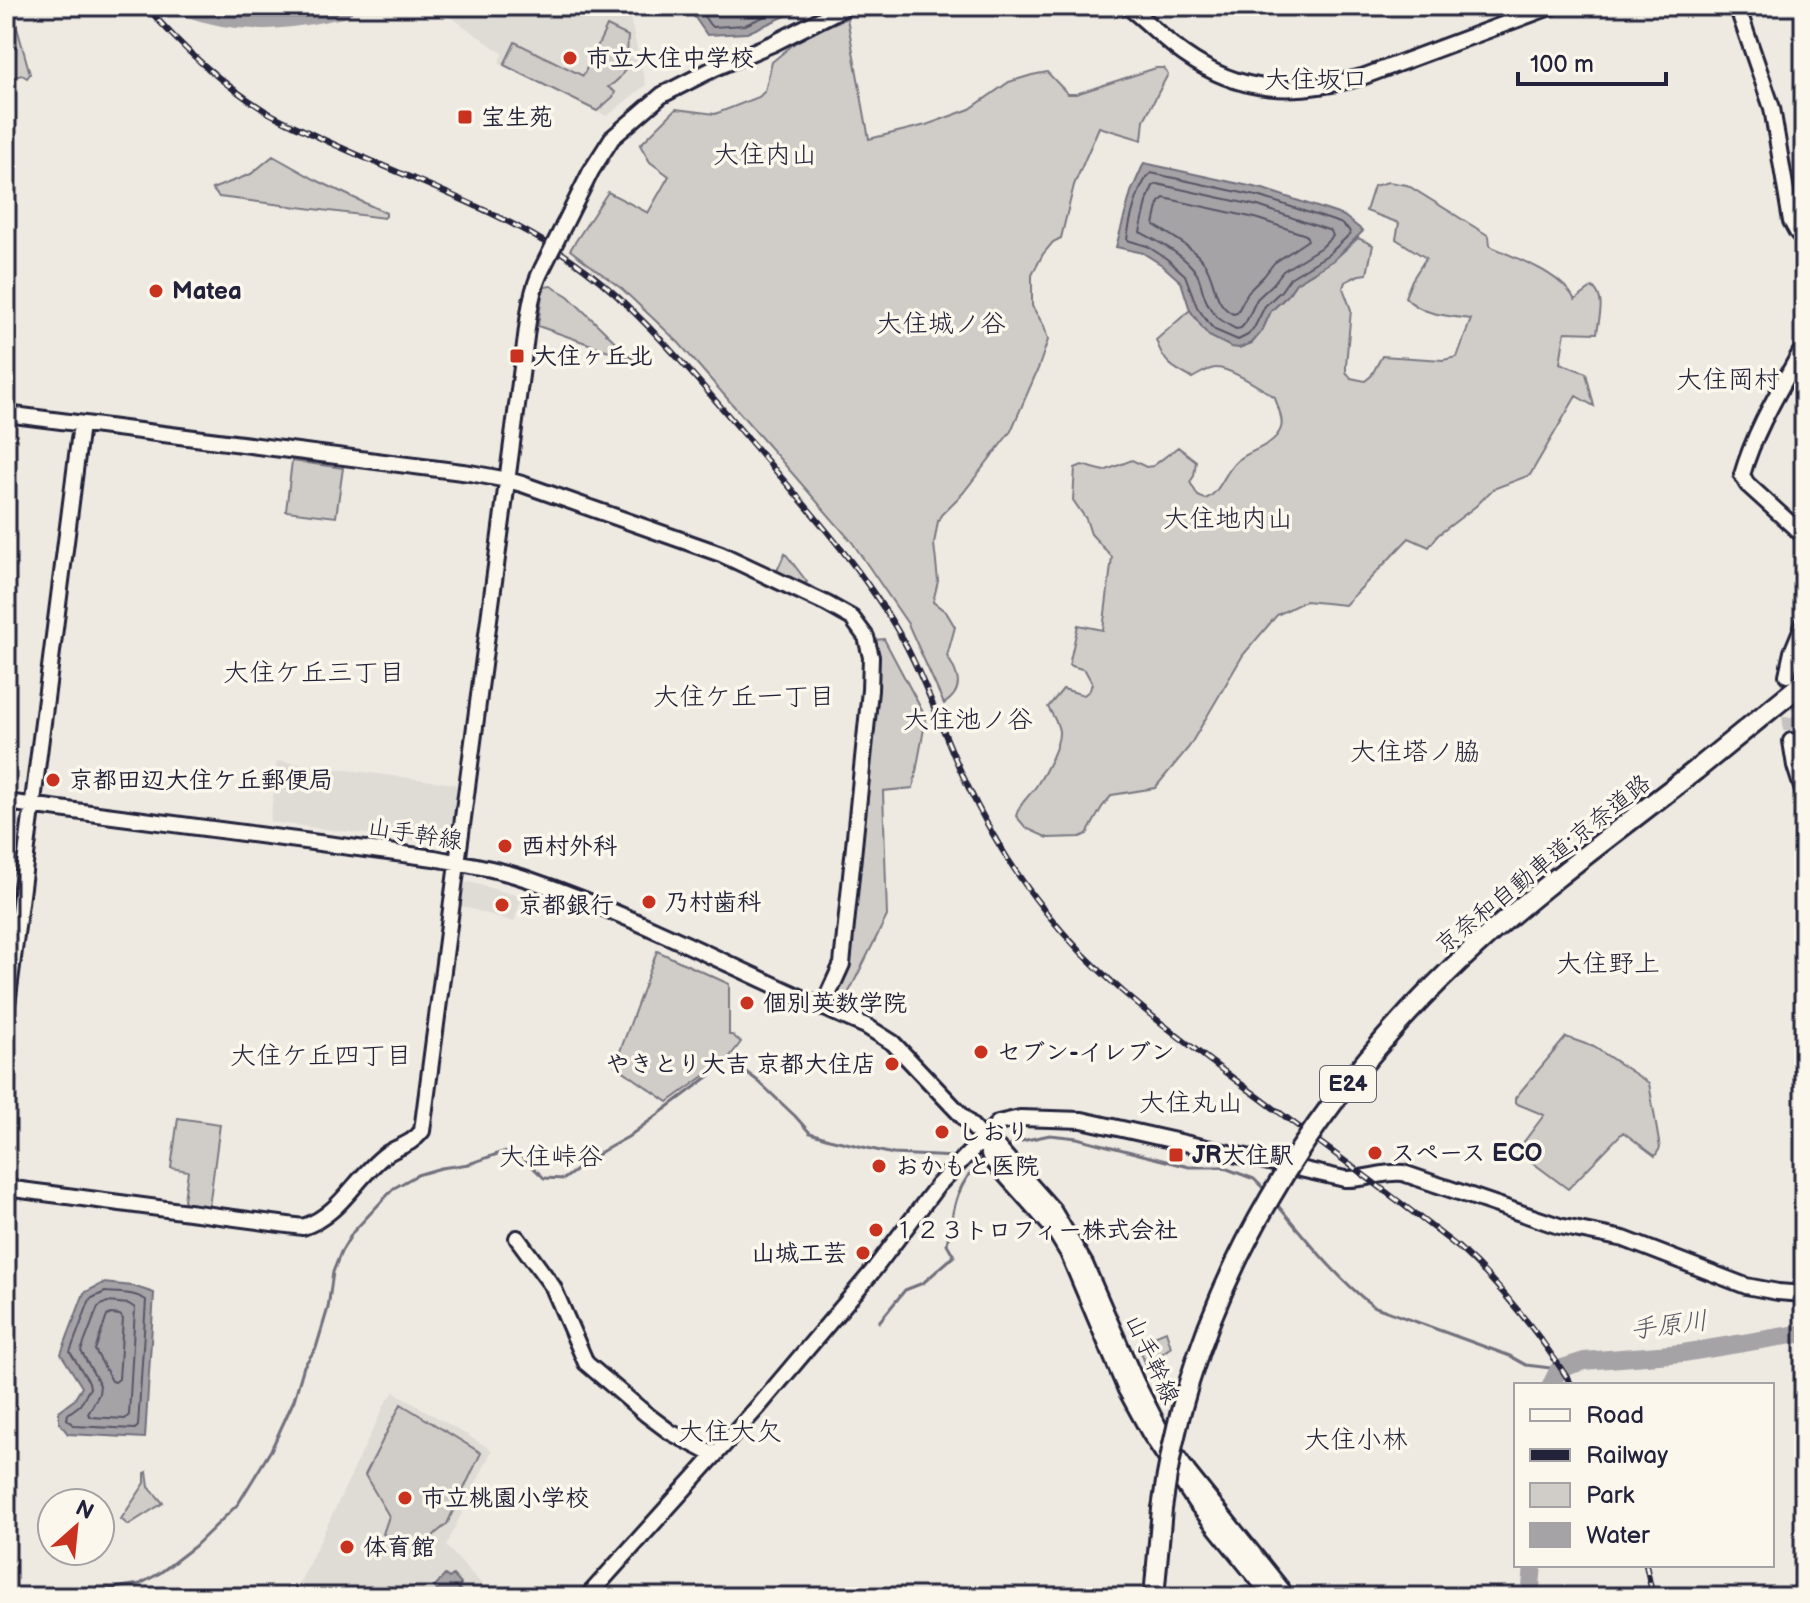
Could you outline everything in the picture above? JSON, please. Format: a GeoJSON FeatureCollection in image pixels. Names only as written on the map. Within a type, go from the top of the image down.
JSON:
{"type":"FeatureCollection","features":[{"type":"Feature","properties":{"kind":"highway","name":"京奈和自動車道;京奈道路"},"geometry":{"type":"LineString","coordinates":[[1696,770],[1741,732],[1798,676]]}},
{"type":"Feature","properties":{"kind":"highway","name":"京奈和自動車道;京奈道路"},"geometry":{"type":"LineString","coordinates":[[1154,1597],[1170,1454],[1195,1362],[1218,1302],[1257,1220],[1319,1121],[1396,1027],[1461,960],[1537,894],[1696,770],[1804,692]]}},
{"type":"Feature","properties":{"kind":"street"},"geometry":{"type":"LineString","coordinates":[[6,1188],[303,1227],[317,1223],[382,1157],[415,1140],[422,1131],[537,279],[591,171],[612,138],[662,95],[847,6]]}},
{"type":"Feature","properties":{"kind":"street"},"geometry":{"type":"LineString","coordinates":[[1127,6],[1182,53],[1210,70],[1234,81],[1271,89],[1299,89],[1362,77],[1553,6]]}},
{"type":"Feature","properties":{"kind":"street"},"geometry":{"type":"LineString","coordinates":[[1737,6],[1772,108],[1791,221],[1804,240]]}},
{"type":"Feature","properties":{"kind":"street"},"geometry":{"type":"LineString","coordinates":[[1804,346],[1748,453],[1742,475],[1747,484],[1804,536]]}},
{"type":"Feature","properties":{"kind":"street"},"geometry":{"type":"LineString","coordinates":[[6,414],[508,480],[721,554],[852,618],[866,637],[871,657],[870,690],[842,964],[822,1008]]}},
{"type":"Feature","properties":{"kind":"street"},"geometry":{"type":"LineString","coordinates":[[6,1013],[81,424]]}},
{"type":"Feature","properties":{"kind":"street"},"geometry":{"type":"LineString","coordinates":[[1798,676],[1792,652],[1804,623]]}},
{"type":"Feature","properties":{"kind":"street"},"geometry":{"type":"LineString","coordinates":[[1791,741],[1804,794]]}},
{"type":"Feature","properties":{"kind":"street","name":"山手幹線"},"geometry":{"type":"LineString","coordinates":[[6,802],[458,862],[527,879],[599,906],[866,1026],[893,1043],[987,1143],[1054,1230],[1068,1253],[1126,1390],[1150,1434],[1195,1502],[1272,1597]]}},
{"type":"Feature","properties":{"kind":"street"},"geometry":{"type":"LineString","coordinates":[[587,1597],[758,1407],[872,1272],[938,1185],[963,1158],[987,1143],[998,1123],[1020,1118],[1082,1120],[1331,1177],[1358,1180],[1391,1172],[1403,1173],[1559,1226],[1624,1239],[1746,1286],[1804,1294]]}},
{"type":"Feature","properties":{"kind":"street","name":"山手幹線"},"geometry":{"type":"LineString","coordinates":[[1007,1168],[1053,1210],[1085,1264],[1136,1382],[1165,1439],[1288,1597]]}},
{"type":"Feature","properties":{"kind":"street"},"geometry":{"type":"LineString","coordinates":[[517,1238],[553,1287],[586,1363],[670,1432],[714,1455]]}},
{"type":"Feature","properties":{"kind":"shaded area","name":"市立大住中学校"},"geometry":{"type":"Polygon","coordinates":[[[435,6],[627,6],[646,85],[607,116],[499,63],[502,53],[435,6]]]}},
{"type":"Feature","properties":{"kind":"shaded area"},"geometry":{"type":"Polygon","coordinates":[[[277,761],[455,784],[459,790],[453,837],[444,844],[270,822],[277,761]]]}},
{"type":"Feature","properties":{"kind":"shaded area"},"geometry":{"type":"Polygon","coordinates":[[[469,882],[522,897],[514,922],[462,906],[459,901],[461,887],[469,882]]]}},
{"type":"Feature","properties":{"kind":"shaded area","name":"市立桃園小学校"},"geometry":{"type":"Polygon","coordinates":[[[394,1392],[492,1450],[446,1546],[494,1597],[293,1597],[386,1402],[394,1392]]]}},
{"type":"Feature","properties":{"kind":"green space"},"geometry":{"type":"Polygon","coordinates":[[[6,6],[11,6],[30,74],[27,78],[22,75],[6,79],[6,6]]]}},
{"type":"Feature","properties":{"kind":"green space"},"geometry":{"type":"Polygon","coordinates":[[[847,18],[869,139],[926,125],[970,109],[1009,82],[1032,75],[1047,72],[1068,94],[1076,94],[1156,68],[1164,68],[1168,74],[1144,120],[1142,140],[1099,127],[1074,185],[1061,238],[1043,254],[1032,275],[1032,306],[1048,340],[1038,369],[1011,431],[938,521],[934,544],[938,581],[933,602],[946,612],[955,627],[947,656],[958,682],[955,693],[944,704],[908,624],[852,542],[679,343],[622,289],[570,250],[608,192],[648,213],[669,176],[650,162],[640,145],[676,109],[715,114],[759,97],[765,91],[772,62],[803,36],[847,18]]]}},
{"type":"Feature","properties":{"kind":"green space"},"geometry":{"type":"Polygon","coordinates":[[[607,26],[628,36],[627,59],[621,77],[608,87],[615,92],[613,97],[597,111],[504,65],[515,42],[583,76],[607,26]]]}},
{"type":"Feature","properties":{"kind":"green space"},"geometry":{"type":"Polygon","coordinates":[[[273,156],[386,213],[386,216],[219,197],[212,189],[251,174],[273,156]]]}},
{"type":"Feature","properties":{"kind":"green space"},"geometry":{"type":"Polygon","coordinates":[[[1388,182],[1407,185],[1489,236],[1490,246],[1549,274],[1575,300],[1593,287],[1601,303],[1597,333],[1565,332],[1560,363],[1586,373],[1594,406],[1576,396],[1530,475],[1493,489],[1438,535],[1429,547],[1409,538],[1345,605],[1305,601],[1277,615],[1243,655],[1189,747],[1155,788],[1112,795],[1087,834],[1080,837],[1048,838],[1026,828],[1016,816],[1044,773],[1059,737],[1048,707],[1063,689],[1084,695],[1092,683],[1085,670],[1069,665],[1078,625],[1103,630],[1112,557],[1091,534],[1086,519],[1073,500],[1075,468],[1082,465],[1104,471],[1132,460],[1146,467],[1153,466],[1178,447],[1196,461],[1190,482],[1198,496],[1205,499],[1215,492],[1237,461],[1268,443],[1281,428],[1275,397],[1222,369],[1210,369],[1192,378],[1169,364],[1156,340],[1190,310],[1204,330],[1239,348],[1252,343],[1262,331],[1271,311],[1296,283],[1334,260],[1358,238],[1373,245],[1367,274],[1345,282],[1343,288],[1351,310],[1346,372],[1351,378],[1365,381],[1382,356],[1443,360],[1457,357],[1471,319],[1427,311],[1405,297],[1426,258],[1396,239],[1399,223],[1366,211],[1374,186],[1388,182]]]}},
{"type":"Feature","properties":{"kind":"green space"},"geometry":{"type":"Polygon","coordinates":[[[551,286],[568,296],[634,360],[538,326],[542,294],[545,287],[551,286]]]}},
{"type":"Feature","properties":{"kind":"green space"},"geometry":{"type":"Polygon","coordinates":[[[292,461],[343,468],[336,517],[286,511],[292,461]]]}},
{"type":"Feature","properties":{"kind":"green space"},"geometry":{"type":"Polygon","coordinates":[[[785,553],[807,582],[802,585],[776,573],[785,553]]]}},
{"type":"Feature","properties":{"kind":"green space"},"geometry":{"type":"Polygon","coordinates":[[[884,639],[926,718],[913,788],[883,791],[887,916],[845,1000],[841,999],[837,990],[848,969],[879,662],[875,640],[884,639]]]}},
{"type":"Feature","properties":{"kind":"green space"},"geometry":{"type":"Polygon","coordinates":[[[657,951],[729,984],[729,1035],[741,1042],[728,1059],[668,1102],[615,1065],[657,951]]]}},
{"type":"Feature","properties":{"kind":"green space"},"geometry":{"type":"Polygon","coordinates":[[[1566,1037],[1594,1047],[1649,1083],[1660,1148],[1655,1156],[1623,1132],[1568,1189],[1517,1151],[1544,1115],[1515,1103],[1515,1098],[1566,1037]]]}},
{"type":"Feature","properties":{"kind":"green space"},"geometry":{"type":"Polygon","coordinates":[[[178,1118],[220,1124],[209,1207],[188,1204],[184,1200],[188,1171],[171,1168],[178,1118]]]}},
{"type":"Feature","properties":{"kind":"green space"},"geometry":{"type":"Polygon","coordinates":[[[1166,1331],[1171,1347],[1146,1365],[1137,1343],[1166,1331]]]}},
{"type":"Feature","properties":{"kind":"green space"},"geometry":{"type":"Polygon","coordinates":[[[401,1404],[481,1453],[447,1524],[422,1550],[383,1534],[389,1516],[365,1475],[401,1404]]]}},
{"type":"Feature","properties":{"kind":"green space"},"geometry":{"type":"Polygon","coordinates":[[[147,1472],[149,1487],[163,1503],[128,1525],[121,1519],[145,1483],[147,1472]]]}},
{"type":"Feature","properties":{"kind":"water"},"geometry":{"type":"Polygon","coordinates":[[[687,6],[808,6],[747,33],[707,35],[687,6]]]}},
{"type":"Feature","properties":{"kind":"water"},"geometry":{"type":"Polygon","coordinates":[[[1144,163],[1263,189],[1344,216],[1363,231],[1334,260],[1296,283],[1271,311],[1262,331],[1252,343],[1239,348],[1231,347],[1209,336],[1190,310],[1181,282],[1162,265],[1143,253],[1116,247],[1131,192],[1144,163]]]}},
{"type":"Feature","properties":{"kind":"water"},"geometry":{"type":"Polygon","coordinates":[[[103,1283],[133,1286],[154,1293],[145,1438],[68,1434],[59,1422],[59,1411],[74,1400],[82,1387],[61,1354],[84,1293],[103,1283]]]}},
{"type":"Feature","properties":{"kind":"water"},"geometry":{"type":"Polygon","coordinates":[[[445,1575],[449,1578],[453,1575],[461,1584],[458,1588],[467,1597],[444,1597],[434,1587],[445,1575]]]}},
{"type":"Feature","properties":{"kind":"waterway"},"geometry":{"type":"LineString","coordinates":[[183,6],[244,20],[282,19],[346,6]]}},
{"type":"Feature","properties":{"kind":"waterway"},"geometry":{"type":"LineString","coordinates":[[72,1597],[140,1584],[160,1573],[195,1546],[238,1504],[271,1450],[294,1400],[304,1366],[316,1348],[328,1308],[333,1272],[341,1252],[353,1232],[394,1188],[417,1175],[469,1164],[503,1152],[521,1156],[544,1178],[564,1179],[628,1137],[729,1063],[758,1081],[810,1133],[893,1154],[956,1157]]}},
{"type":"Feature","properties":{"kind":"waterway"},"geometry":{"type":"LineString","coordinates":[[1005,1148],[1017,1142],[1050,1135],[1077,1138],[1189,1167],[1222,1167],[1254,1179],[1267,1192]]}},
{"type":"Feature","properties":{"kind":"waterway"},"geometry":{"type":"LineString","coordinates":[[971,1159],[987,1157]]}},
{"type":"Feature","properties":{"kind":"waterway"},"geometry":{"type":"LineString","coordinates":[[879,1322],[905,1290],[923,1283],[954,1256],[947,1244],[954,1209],[965,1180],[981,1160]]}},
{"type":"Feature","properties":{"kind":"waterway"},"geometry":{"type":"LineString","coordinates":[[1274,1201],[1333,1270],[1373,1306],[1510,1356],[1526,1365],[1559,1369]]}},
{"type":"Feature","properties":{"kind":"waterway","name":"手原川"},"geometry":{"type":"LineString","coordinates":[[1552,1383],[1559,1369],[1584,1361],[1683,1353],[1804,1333]]}},
{"type":"Feature","properties":{"kind":"waterway","name":"手原川"},"geometry":{"type":"LineString","coordinates":[[1530,1597],[1533,1567]]}},
{"type":"Feature","properties":{"kind":"tunnel"},"geometry":{"type":"LineString","coordinates":[[1787,675],[1791,741]]}},
{"type":"Feature","properties":{"kind":"railway"},"geometry":{"type":"LineString","coordinates":[[146,6],[201,63],[264,110],[511,223],[584,268],[617,296],[709,393],[819,521],[872,591],[912,657],[963,776],[990,829],[1021,879],[1065,935],[1107,978],[1153,1016],[1464,1252]]}},
{"type":"Feature","properties":{"kind":"railway"},"geometry":{"type":"LineString","coordinates":[[1457,1246],[1519,1312],[1571,1383]]}},
{"type":"Feature","properties":{"kind":"railway"},"geometry":{"type":"LineString","coordinates":[[1646,1567],[1653,1597]]}},
{"type":"Feature","properties":{"kind":"place","name":"市立大住中学校"},"geometry":{"type":"Point","coordinates":[570,58]}},
{"type":"Feature","properties":{"kind":"place","name":"宝生苑"},"geometry":{"type":"Point","coordinates":[465,117]}},
{"type":"Feature","properties":{"kind":"place","name":"Matea"},"geometry":{"type":"Point","coordinates":[156,291]}},
{"type":"Feature","properties":{"kind":"place","name":"大住ヶ丘北"},"geometry":{"type":"Point","coordinates":[517,356]}},
{"type":"Feature","properties":{"kind":"place","name":"京都田辺大住ケ丘郵便局"},"geometry":{"type":"Point","coordinates":[53,780]}},
{"type":"Feature","properties":{"kind":"place","name":"西村外科"},"geometry":{"type":"Point","coordinates":[505,846]}},
{"type":"Feature","properties":{"kind":"place","name":"乃村歯科"},"geometry":{"type":"Point","coordinates":[649,902]}},
{"type":"Feature","properties":{"kind":"place","name":"京都銀行"},"geometry":{"type":"Point","coordinates":[502,905]}},
{"type":"Feature","properties":{"kind":"place","name":"個別英数学院"},"geometry":{"type":"Point","coordinates":[747,1003]}},
{"type":"Feature","properties":{"kind":"place","name":"セブン-イレブン"},"geometry":{"type":"Point","coordinates":[981,1052]}},
{"type":"Feature","properties":{"kind":"place","name":"やきとり大吉 京都大住店"},"geometry":{"type":"Point","coordinates":[892,1064]}},
{"type":"Feature","properties":{"kind":"place","name":"しおり"},"geometry":{"type":"Point","coordinates":[942,1132]}},
{"type":"Feature","properties":{"kind":"place","name":"スペース ECO"},"geometry":{"type":"Point","coordinates":[1375,1153]}},
{"type":"Feature","properties":{"kind":"place","name":"JR大住駅"},"geometry":{"type":"Point","coordinates":[1176,1155]}},
{"type":"Feature","properties":{"kind":"place","name":"おかもと医院"},"geometry":{"type":"Point","coordinates":[879,1166]}},
{"type":"Feature","properties":{"kind":"place","name":"１２３トロフィー株式会社"},"geometry":{"type":"Point","coordinates":[876,1230]}},
{"type":"Feature","properties":{"kind":"place","name":"山城工芸"},"geometry":{"type":"Point","coordinates":[863,1253]}},
{"type":"Feature","properties":{"kind":"place","name":"市立桃園小学校"},"geometry":{"type":"Point","coordinates":[405,1498]}},
{"type":"Feature","properties":{"kind":"place","name":"体育館"},"geometry":{"type":"Point","coordinates":[347,1547]}},
{"type":"Feature","properties":{"kind":"district","name":"大住坂口"},"geometry":{"type":"Point","coordinates":[1316,80]}},
{"type":"Feature","properties":{"kind":"district","name":"大住内山"},"geometry":{"type":"Point","coordinates":[765,155]}},
{"type":"Feature","properties":{"kind":"district","name":"大住城ノ谷"},"geometry":{"type":"Point","coordinates":[941,324]}},
{"type":"Feature","properties":{"kind":"district","name":"大住岡村"},"geometry":{"type":"Point","coordinates":[1728,380]}},
{"type":"Feature","properties":{"kind":"district","name":"大住地内山"},"geometry":{"type":"Point","coordinates":[1228,519]}},
{"type":"Feature","properties":{"kind":"district","name":"大住ケ丘三丁目"},"geometry":{"type":"Point","coordinates":[314,673]}},
{"type":"Feature","properties":{"kind":"district","name":"大住ケ丘一丁目"},"geometry":{"type":"Point","coordinates":[744,697]}},
{"type":"Feature","properties":{"kind":"district","name":"大住池ノ谷"},"geometry":{"type":"Point","coordinates":[968,720]}},
{"type":"Feature","properties":{"kind":"district","name":"大住塔ノ脇"},"geometry":{"type":"Point","coordinates":[1415,752]}},
{"type":"Feature","properties":{"kind":"district","name":"大住野上"},"geometry":{"type":"Point","coordinates":[1608,964]}},
{"type":"Feature","properties":{"kind":"district","name":"大住ケ丘四丁目"},"geometry":{"type":"Point","coordinates":[321,1056]}},
{"type":"Feature","properties":{"kind":"district","name":"大住丸山"},"geometry":{"type":"Point","coordinates":[1191,1103]}},
{"type":"Feature","properties":{"kind":"district","name":"大住峠谷"},"geometry":{"type":"Point","coordinates":[551,1157]}},
{"type":"Feature","properties":{"kind":"district","name":"大住大欠"},"geometry":{"type":"Point","coordinates":[730,1432]}},
{"type":"Feature","properties":{"kind":"district","name":"大住小林"},"geometry":{"type":"Point","coordinates":[1356,1440]}}]}
